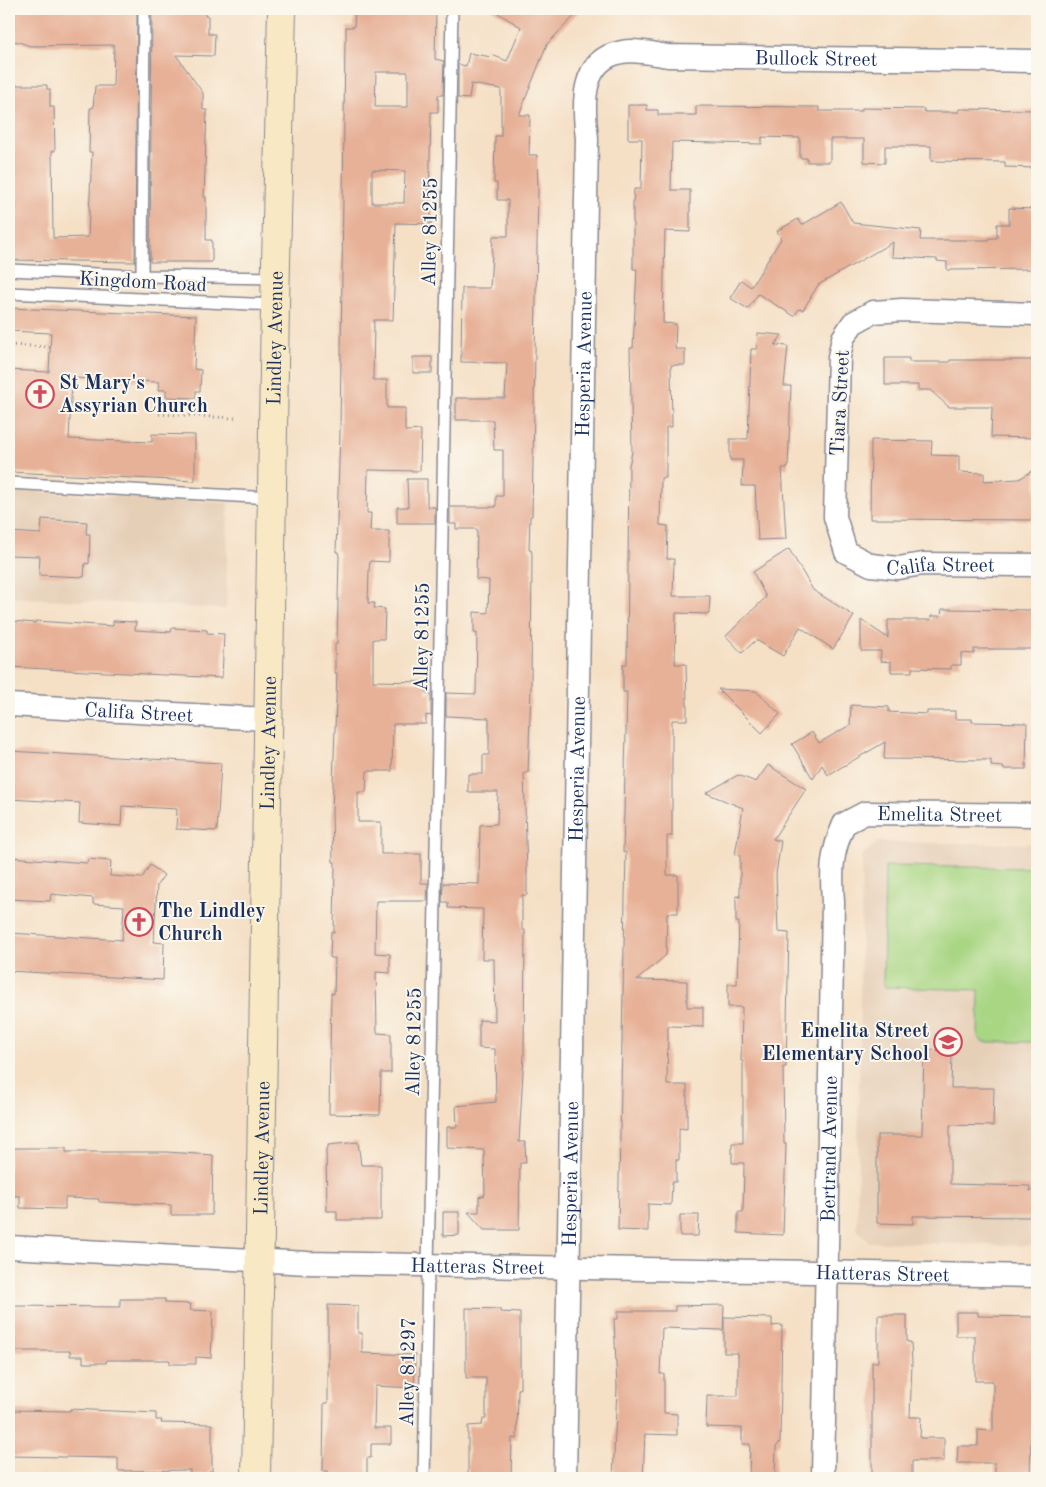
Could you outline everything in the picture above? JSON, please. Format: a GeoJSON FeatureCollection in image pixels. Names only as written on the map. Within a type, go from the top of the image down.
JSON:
{"type":"FeatureCollection","features":[{"type":"Feature","properties":{"kind":"main road","name":"Lindley Avenue"},"geometry":{"type":"LineString","coordinates":[[256,1478],[275,305],[282,9]]}},
{"type":"Feature","properties":{"kind":"street","name":"Bullock Street"},"geometry":{"type":"LineString","coordinates":[[597,63],[621,52],[668,56],[1037,61]]}},
{"type":"Feature","properties":{"kind":"street","name":"Hesperia Avenue"},"geometry":{"type":"LineString","coordinates":[[565,1478],[587,138],[584,113],[588,81],[597,63]]}},
{"type":"Feature","properties":{"kind":"street","name":"Tiara Street"},"geometry":{"type":"LineString","coordinates":[[846,552],[835,517],[839,357],[843,338],[853,323],[873,312],[902,310],[1037,314]]}},
{"type":"Feature","properties":{"kind":"street","name":"Califa Street"},"geometry":{"type":"LineString","coordinates":[[846,552],[871,565],[898,568],[923,564],[1037,565]]}},
{"type":"Feature","properties":{"kind":"street","name":"Califa Street"},"geometry":{"type":"LineString","coordinates":[[9,705],[268,718]]}},
{"type":"Feature","properties":{"kind":"street","name":"Emelita Street"},"geometry":{"type":"LineString","coordinates":[[844,824],[865,813],[882,812],[1037,815]]}},
{"type":"Feature","properties":{"kind":"street","name":"Bertrand Avenue"},"geometry":{"type":"LineString","coordinates":[[823,1478],[834,902],[831,873],[834,848],[844,824]]}},
{"type":"Feature","properties":{"kind":"street","name":"Hatteras Street"},"geometry":{"type":"LineString","coordinates":[[9,1247],[259,1261],[429,1266],[1037,1276]]}},
{"type":"Feature","properties":{"kind":"lane"},"geometry":{"type":"LineString","coordinates":[[142,276],[144,9]]}},
{"type":"Feature","properties":{"kind":"lane","name":"Alley 81255"},"geometry":{"type":"LineString","coordinates":[[429,1266],[452,9]]}},
{"type":"Feature","properties":{"kind":"lane"},"geometry":{"type":"LineString","coordinates":[[9,270],[142,276],[276,278]]}},
{"type":"Feature","properties":{"kind":"lane","name":"Kingdom Road"},"geometry":{"type":"LineString","coordinates":[[9,293],[275,305]]}},
{"type":"Feature","properties":{"kind":"lane"},"geometry":{"type":"LineString","coordinates":[[9,483],[272,498]]}},
{"type":"Feature","properties":{"kind":"lane","name":"Alley 81297"},"geometry":{"type":"LineString","coordinates":[[424,1478],[429,1266]]}},
{"type":"Feature","properties":{"kind":"path"},"geometry":{"type":"LineString","coordinates":[[9,345],[50,347]]}},
{"type":"Feature","properties":{"kind":"path"},"geometry":{"type":"LineString","coordinates":[[159,414],[235,418]]}},
{"type":"Feature","properties":{"kind":"shaded area"},"geometry":{"type":"Polygon","coordinates":[[[9,490],[228,503],[226,609],[9,597],[9,490]]]}},
{"type":"Feature","properties":{"kind":"shaded area","name":"Emelita Street Elementary School"},"geometry":{"type":"Polygon","coordinates":[[[878,842],[1037,844],[1037,1246],[869,1242],[857,1229],[862,855],[878,842]]]}},
{"type":"Feature","properties":{"kind":"green space"},"geometry":{"type":"Polygon","coordinates":[[[885,866],[1037,868],[1037,1042],[983,1042],[978,1037],[979,990],[883,987],[885,866]]]}},
{"type":"Feature","properties":{"kind":"building"},"geometry":{"type":"Polygon","coordinates":[[[9,9],[137,9],[135,262],[9,260],[9,85],[47,85],[47,89],[50,89],[50,107],[54,107],[55,151],[52,151],[53,238],[88,237],[92,152],[89,152],[90,108],[93,108],[95,86],[113,86],[114,45],[30,46],[9,41],[9,9]]]}},
{"type":"Feature","properties":{"kind":"building"},"geometry":{"type":"Polygon","coordinates":[[[152,9],[206,9],[205,16],[208,16],[208,34],[215,34],[214,56],[176,55],[203,93],[203,110],[207,110],[204,197],[206,197],[206,240],[212,240],[212,262],[150,262],[152,9]]]}},
{"type":"Feature","properties":{"kind":"building"},"geometry":{"type":"Polygon","coordinates":[[[355,9],[436,9],[435,59],[444,61],[443,95],[438,95],[438,112],[431,112],[429,204],[431,204],[431,224],[396,223],[393,320],[374,320],[373,380],[387,380],[387,408],[405,408],[405,431],[421,430],[420,471],[368,470],[367,513],[371,513],[370,531],[389,531],[389,562],[370,561],[369,570],[368,603],[375,603],[374,608],[385,609],[384,639],[373,639],[373,681],[427,682],[426,693],[431,693],[431,716],[426,715],[426,724],[393,724],[392,771],[367,771],[366,792],[358,792],[358,822],[381,822],[381,854],[421,854],[421,883],[428,883],[427,901],[376,901],[375,953],[390,954],[390,973],[376,972],[377,1033],[391,1034],[391,1073],[381,1073],[380,1115],[329,1114],[331,993],[334,994],[335,958],[330,958],[331,932],[334,932],[335,862],[333,862],[332,812],[337,673],[335,673],[335,644],[337,644],[339,556],[338,552],[336,552],[340,432],[345,41],[346,27],[354,27],[355,9]],[[376,72],[375,107],[408,107],[408,72],[376,72]],[[372,170],[372,203],[404,203],[405,171],[372,170]]]}},
{"type":"Feature","properties":{"kind":"building"},"geometry":{"type":"Polygon","coordinates":[[[491,9],[581,9],[547,44],[519,115],[530,115],[529,155],[537,155],[538,190],[532,516],[530,516],[529,550],[531,550],[532,554],[531,689],[528,773],[524,773],[527,895],[522,895],[522,930],[525,930],[524,1055],[519,1142],[525,1142],[526,1163],[520,1163],[519,1230],[484,1230],[468,1212],[479,1212],[479,1197],[485,1195],[484,1150],[447,1148],[447,1127],[457,1127],[456,1106],[496,1102],[495,1049],[479,1048],[479,1020],[495,1021],[494,959],[482,959],[483,909],[448,908],[448,902],[442,902],[443,883],[479,884],[480,825],[497,824],[498,792],[468,792],[468,774],[483,774],[483,755],[489,755],[489,718],[446,716],[446,693],[476,694],[477,633],[474,633],[474,612],[488,613],[489,580],[476,579],[477,529],[456,529],[456,524],[450,524],[450,507],[496,507],[496,496],[503,496],[503,450],[494,450],[493,420],[456,420],[456,398],[505,398],[507,363],[461,362],[462,288],[490,288],[493,236],[508,236],[508,200],[497,200],[497,183],[494,183],[495,136],[501,136],[501,89],[471,84],[469,99],[458,98],[458,64],[466,66],[469,53],[491,57],[492,55],[507,61],[521,27],[491,9]]]}},
{"type":"Feature","properties":{"kind":"building"},"geometry":{"type":"Polygon","coordinates":[[[628,105],[647,105],[647,110],[658,110],[658,115],[696,115],[696,106],[819,107],[819,111],[862,111],[862,108],[924,109],[924,112],[959,112],[959,109],[1037,110],[1037,168],[1005,167],[1005,162],[931,161],[931,146],[885,146],[885,163],[864,162],[864,139],[830,139],[830,162],[807,162],[807,158],[800,158],[800,138],[762,137],[762,144],[672,142],[671,190],[690,190],[690,232],[665,231],[663,323],[676,324],[675,349],[685,349],[685,365],[671,365],[672,427],[666,427],[666,478],[661,478],[660,525],[668,526],[667,559],[674,559],[673,596],[710,596],[709,614],[676,613],[675,664],[686,664],[687,720],[672,720],[672,836],[667,836],[667,875],[678,875],[678,913],[667,913],[666,955],[637,980],[687,981],[687,1007],[703,1007],[703,1027],[668,1026],[667,1085],[687,1085],[687,1129],[679,1128],[679,1160],[676,1160],[676,1182],[672,1182],[671,1205],[648,1204],[648,1231],[618,1230],[626,852],[623,852],[627,692],[623,692],[623,664],[627,664],[629,466],[632,452],[630,348],[633,348],[637,269],[633,269],[633,202],[634,189],[641,189],[642,139],[628,139],[628,105]]]}},
{"type":"Feature","properties":{"kind":"building"},"geometry":{"type":"Polygon","coordinates":[[[841,202],[853,223],[921,230],[920,240],[989,240],[989,238],[997,238],[997,224],[1009,224],[1009,208],[1035,209],[1035,269],[947,270],[947,262],[937,261],[937,259],[892,257],[893,242],[818,285],[803,310],[799,309],[794,316],[758,294],[748,309],[730,298],[741,280],[751,287],[781,239],[777,231],[798,219],[802,225],[841,202]]]}},
{"type":"Feature","properties":{"kind":"building","name":"St Mary's Assyrian Church"},"geometry":{"type":"Polygon","coordinates":[[[9,308],[196,316],[194,369],[201,370],[200,391],[196,391],[196,398],[166,397],[166,390],[158,390],[159,382],[72,378],[69,439],[152,442],[152,434],[195,435],[195,481],[9,472],[9,370],[49,372],[51,333],[9,331],[9,308]]]}},
{"type":"Feature","properties":{"kind":"building"},"geometry":{"type":"Polygon","coordinates":[[[758,333],[782,335],[775,345],[788,346],[784,386],[791,386],[788,468],[782,468],[786,539],[758,540],[755,486],[742,486],[743,460],[730,460],[730,439],[748,439],[751,349],[757,349],[758,333]]]}},
{"type":"Feature","properties":{"kind":"building"},"geometry":{"type":"Polygon","coordinates":[[[413,357],[432,357],[432,373],[413,373],[413,357]]]}},
{"type":"Feature","properties":{"kind":"building"},"geometry":{"type":"Polygon","coordinates":[[[885,358],[909,358],[909,362],[1037,360],[1037,438],[991,437],[992,407],[949,407],[930,390],[918,390],[918,385],[885,385],[885,358]]]}},
{"type":"Feature","properties":{"kind":"building"},"geometry":{"type":"Polygon","coordinates":[[[871,440],[932,441],[931,455],[959,456],[959,472],[984,473],[984,481],[1019,479],[1036,469],[1035,520],[870,519],[871,440]]]}},
{"type":"Feature","properties":{"kind":"building"},"geometry":{"type":"Polygon","coordinates":[[[407,479],[427,479],[427,504],[428,507],[435,507],[435,523],[397,523],[397,507],[408,507],[407,479]]]}},
{"type":"Feature","properties":{"kind":"building"},"geometry":{"type":"Polygon","coordinates":[[[42,519],[87,522],[86,534],[90,534],[89,564],[85,563],[84,577],[39,575],[40,556],[9,555],[9,532],[41,534],[42,519]]]}},
{"type":"Feature","properties":{"kind":"building"},"geometry":{"type":"Polygon","coordinates":[[[789,549],[813,590],[854,616],[833,649],[800,627],[783,656],[756,640],[742,653],[726,636],[766,597],[753,572],[789,549]]]}},
{"type":"Feature","properties":{"kind":"building"},"geometry":{"type":"Polygon","coordinates":[[[942,609],[1037,610],[1037,649],[974,649],[974,654],[961,653],[961,665],[951,665],[951,669],[912,668],[912,672],[891,672],[891,662],[880,661],[881,651],[861,651],[861,620],[888,638],[888,620],[931,620],[931,616],[941,616],[942,609]]]}},
{"type":"Feature","properties":{"kind":"building"},"geometry":{"type":"Polygon","coordinates":[[[12,621],[113,626],[113,621],[136,622],[135,630],[171,632],[172,628],[207,630],[207,633],[224,634],[222,678],[9,667],[9,624],[12,624],[12,621]]]}},
{"type":"Feature","properties":{"kind":"building"},"geometry":{"type":"Polygon","coordinates":[[[718,689],[756,691],[780,714],[762,733],[718,689]]]}},
{"type":"Feature","properties":{"kind":"building"},"geometry":{"type":"Polygon","coordinates":[[[851,705],[889,707],[889,712],[927,714],[927,711],[955,711],[955,719],[972,719],[972,722],[1027,723],[1026,769],[1003,769],[1004,767],[991,766],[991,760],[884,759],[885,742],[828,775],[822,765],[813,779],[792,744],[812,732],[819,743],[850,725],[851,705]]]}},
{"type":"Feature","properties":{"kind":"building"},"geometry":{"type":"Polygon","coordinates":[[[9,751],[221,763],[217,831],[176,829],[177,809],[122,806],[121,826],[79,823],[80,803],[9,799],[9,751]]]}},
{"type":"Feature","properties":{"kind":"building"},"geometry":{"type":"Polygon","coordinates":[[[768,765],[806,789],[773,839],[781,841],[776,874],[778,932],[789,933],[786,1067],[783,1067],[784,1144],[786,1144],[783,1235],[738,1233],[738,1212],[743,1212],[744,1163],[732,1163],[732,1143],[743,1143],[742,1007],[728,1007],[728,984],[737,984],[739,922],[736,922],[736,896],[740,897],[740,856],[735,855],[743,808],[706,793],[738,775],[756,782],[768,765]]]}},
{"type":"Feature","properties":{"kind":"building"},"geometry":{"type":"Polygon","coordinates":[[[9,857],[87,863],[88,859],[111,861],[110,876],[142,878],[150,865],[164,875],[157,885],[154,942],[164,943],[163,980],[9,971],[9,933],[122,940],[124,906],[93,904],[93,898],[51,894],[50,901],[9,899],[9,857]]]}},
{"type":"Feature","properties":{"kind":"building"},"geometry":{"type":"Polygon","coordinates":[[[924,1050],[952,1051],[951,1088],[994,1088],[993,1126],[950,1125],[950,1184],[1030,1186],[1030,1191],[1037,1191],[1037,1214],[1030,1214],[1030,1217],[913,1216],[913,1224],[877,1223],[877,1135],[922,1135],[924,1050]]]}},
{"type":"Feature","properties":{"kind":"building"},"geometry":{"type":"Polygon","coordinates":[[[358,1142],[361,1165],[381,1165],[381,1220],[337,1220],[337,1211],[327,1211],[326,1149],[328,1149],[328,1145],[358,1142]]]}},
{"type":"Feature","properties":{"kind":"building"},"geometry":{"type":"Polygon","coordinates":[[[9,1148],[66,1148],[66,1152],[166,1152],[213,1155],[212,1215],[171,1215],[171,1205],[99,1202],[99,1199],[65,1198],[65,1209],[20,1208],[20,1196],[9,1196],[9,1148]]]}},
{"type":"Feature","properties":{"kind":"building"},"geometry":{"type":"Polygon","coordinates":[[[443,1212],[459,1212],[459,1235],[443,1236],[443,1212]]]}},
{"type":"Feature","properties":{"kind":"building"},"geometry":{"type":"Polygon","coordinates":[[[680,1215],[699,1215],[698,1236],[680,1236],[680,1215]]]}},
{"type":"Feature","properties":{"kind":"building"},"geometry":{"type":"Polygon","coordinates":[[[120,1299],[165,1299],[165,1303],[191,1304],[190,1310],[213,1311],[211,1358],[196,1357],[196,1364],[170,1364],[170,1360],[107,1360],[106,1363],[83,1363],[83,1356],[70,1356],[70,1351],[9,1351],[9,1306],[120,1307],[120,1299]]]}},
{"type":"Feature","properties":{"kind":"building"},"geometry":{"type":"Polygon","coordinates":[[[328,1305],[358,1306],[358,1333],[362,1333],[362,1353],[415,1355],[414,1388],[375,1386],[374,1428],[391,1428],[391,1444],[371,1444],[371,1458],[367,1458],[367,1478],[328,1478],[328,1471],[323,1471],[324,1403],[328,1403],[328,1305]]]}},
{"type":"Feature","properties":{"kind":"building"},"geometry":{"type":"Polygon","coordinates":[[[724,1305],[723,1330],[662,1328],[660,1374],[664,1374],[664,1413],[677,1414],[677,1435],[645,1434],[643,1478],[613,1478],[617,1387],[614,1319],[618,1319],[618,1311],[675,1311],[675,1306],[724,1305]]]}},
{"type":"Feature","properties":{"kind":"building"},"geometry":{"type":"Polygon","coordinates":[[[466,1308],[500,1309],[500,1312],[520,1313],[520,1389],[518,1389],[517,1439],[512,1438],[511,1478],[468,1478],[468,1426],[482,1425],[483,1419],[486,1419],[486,1378],[466,1378],[466,1308]]]}},
{"type":"Feature","properties":{"kind":"building"},"geometry":{"type":"Polygon","coordinates":[[[956,1312],[978,1312],[978,1316],[1037,1317],[1036,1438],[1031,1438],[1030,1478],[995,1478],[995,1463],[957,1463],[958,1446],[978,1446],[978,1430],[993,1431],[993,1381],[975,1381],[975,1336],[956,1336],[956,1312]]]}},
{"type":"Feature","properties":{"kind":"building"},"geometry":{"type":"Polygon","coordinates":[[[878,1315],[907,1315],[907,1342],[911,1342],[912,1363],[910,1417],[921,1417],[920,1438],[944,1438],[944,1461],[912,1461],[912,1478],[872,1478],[872,1362],[878,1362],[878,1315]]]}},
{"type":"Feature","properties":{"kind":"building"},"geometry":{"type":"Polygon","coordinates":[[[724,1317],[772,1318],[772,1326],[782,1325],[780,1442],[776,1447],[775,1478],[749,1478],[750,1444],[742,1444],[742,1428],[706,1427],[707,1396],[738,1396],[738,1353],[724,1353],[724,1317]]]}},
{"type":"Feature","properties":{"kind":"building"},"geometry":{"type":"Polygon","coordinates":[[[70,1409],[156,1413],[156,1420],[162,1420],[161,1423],[212,1424],[212,1471],[209,1471],[209,1474],[190,1474],[190,1470],[118,1471],[118,1458],[9,1456],[9,1410],[70,1411],[70,1409]]]}},
{"type":"Feature","properties":{"kind":"place","name":"St Mary's Assyrian Church"},"geometry":{"type":"Point","coordinates":[40,394]}},
{"type":"Feature","properties":{"kind":"place","name":"The Lindley Church"},"geometry":{"type":"Point","coordinates":[139,922]}},
{"type":"Feature","properties":{"kind":"place","name":"Emelita Street Elementary School"},"geometry":{"type":"Point","coordinates":[948,1042]}}]}
